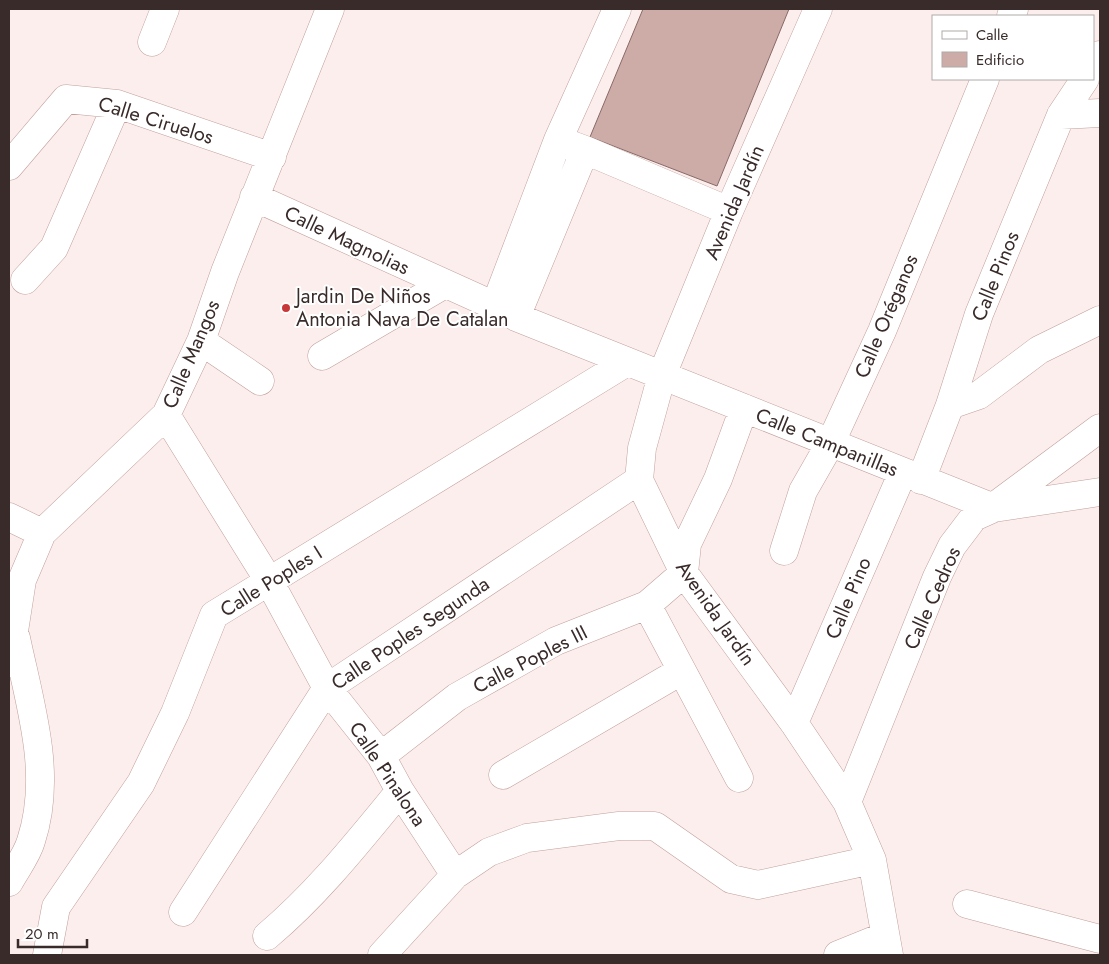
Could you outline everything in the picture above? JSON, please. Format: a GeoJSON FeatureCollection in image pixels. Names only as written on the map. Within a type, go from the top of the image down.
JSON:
{"type":"FeatureCollection","features":[{"type":"Feature","properties":{"kind":"street"},"geometry":{"type":"LineString","coordinates":[[152,42],[164,9]]}},
{"type":"Feature","properties":{"kind":"street","name":"Calle Mangos"},"geometry":{"type":"LineString","coordinates":[[9,663],[13,625],[22,580],[42,533],[166,415],[201,341],[224,272],[272,157],[330,9]]}},
{"type":"Feature","properties":{"kind":"street"},"geometry":{"type":"LineString","coordinates":[[506,312],[558,140],[617,9]]}},
{"type":"Feature","properties":{"kind":"street","name":"Avenida Jardín"},"geometry":{"type":"LineString","coordinates":[[818,9],[729,211],[662,375],[642,448],[639,480],[684,574],[794,723],[847,802],[872,860],[887,945]]}},
{"type":"Feature","properties":{"kind":"street","name":"Calle Oréganos"},"geometry":{"type":"LineString","coordinates":[[784,551],[802,491],[831,442],[882,331],[985,80]]}},
{"type":"Feature","properties":{"kind":"street","name":"Calle Pinos"},"geometry":{"type":"LineString","coordinates":[[912,476],[950,405],[979,314],[1061,115],[1084,80]]}},
{"type":"Feature","properties":{"kind":"street","name":"Calle Ciruelos"},"geometry":{"type":"LineString","coordinates":[[9,166],[66,99],[117,104],[272,157]]}},
{"type":"Feature","properties":{"kind":"street"},"geometry":{"type":"LineString","coordinates":[[25,280],[54,248],[117,104]]}},
{"type":"Feature","properties":{"kind":"street"},"geometry":{"type":"LineString","coordinates":[[1061,115],[1100,113]]}},
{"type":"Feature","properties":{"kind":"street"},"geometry":{"type":"LineString","coordinates":[[558,140],[729,211]]}},
{"type":"Feature","properties":{"kind":"street"},"geometry":{"type":"LineString","coordinates":[[506,312],[585,150]]}},
{"type":"Feature","properties":{"kind":"street","name":"Calle Magnolias"},"geometry":{"type":"LineString","coordinates":[[254,197],[506,312],[662,375]]}},
{"type":"Feature","properties":{"kind":"street"},"geometry":{"type":"LineString","coordinates":[[322,356],[445,284]]}},
{"type":"Feature","properties":{"kind":"street"},"geometry":{"type":"LineString","coordinates":[[950,405],[979,394],[1039,350],[1100,320]]}},
{"type":"Feature","properties":{"kind":"street"},"geometry":{"type":"LineString","coordinates":[[201,341],[260,381]]}},
{"type":"Feature","properties":{"kind":"street","name":"Calle Poples I"},"geometry":{"type":"LineString","coordinates":[[47,955],[56,907],[141,783],[175,714],[214,615],[627,362]]}},
{"type":"Feature","properties":{"kind":"street","name":"Calle Campanillas"},"geometry":{"type":"LineString","coordinates":[[662,375],[994,508]]}},
{"type":"Feature","properties":{"kind":"street"},"geometry":{"type":"LineString","coordinates":[[684,574],[687,544],[718,479],[744,408]]}},
{"type":"Feature","properties":{"kind":"street","name":"Calle Pinalona"},"geometry":{"type":"LineString","coordinates":[[166,415],[268,582],[327,688],[381,756],[400,791],[455,875]]}},
{"type":"Feature","properties":{"kind":"street"},"geometry":{"type":"LineString","coordinates":[[994,508],[1100,428]]}},
{"type":"Feature","properties":{"kind":"street","name":"Calle Pino"},"geometry":{"type":"LineString","coordinates":[[794,723],[912,476]]}},
{"type":"Feature","properties":{"kind":"street","name":"Calle Poples Segunda"},"geometry":{"type":"LineString","coordinates":[[183,912],[327,688],[639,480]]}},
{"type":"Feature","properties":{"kind":"street","name":"Calle Cedros"},"geometry":{"type":"LineString","coordinates":[[847,802],[937,577],[952,546],[974,517],[994,508],[1100,492]]}},
{"type":"Feature","properties":{"kind":"street"},"geometry":{"type":"LineString","coordinates":[[9,517],[42,533]]}},
{"type":"Feature","properties":{"kind":"street","name":"Calle Poples III"},"geometry":{"type":"LineString","coordinates":[[381,756],[457,697],[556,641],[647,605],[684,574]]}},
{"type":"Feature","properties":{"kind":"street"},"geometry":{"type":"LineString","coordinates":[[647,605],[739,778]]}},
{"type":"Feature","properties":{"kind":"street"},"geometry":{"type":"LineString","coordinates":[[9,882],[31,843],[40,805],[42,768],[13,625]]}},
{"type":"Feature","properties":{"kind":"street"},"geometry":{"type":"LineString","coordinates":[[503,775],[681,671]]}},
{"type":"Feature","properties":{"kind":"street"},"geometry":{"type":"LineString","coordinates":[[268,936],[299,910],[333,874],[400,791]]}},
{"type":"Feature","properties":{"kind":"street"},"geometry":{"type":"LineString","coordinates":[[382,955],[455,875],[489,852],[527,838],[619,826],[655,826],[731,879],[758,885],[872,860]]}},
{"type":"Feature","properties":{"kind":"street"},"geometry":{"type":"LineString","coordinates":[[968,904],[1100,939]]}},
{"type":"Feature","properties":{"kind":"street"},"geometry":{"type":"LineString","coordinates":[[838,955],[887,945]]}},
{"type":"Feature","properties":{"kind":"building"},"geometry":{"type":"Polygon","coordinates":[[[643,9],[789,9],[717,186],[590,137],[643,9]]]}},
{"type":"Feature","properties":{"kind":"place","name":"Jardin De Niños Antonia Nava De Catalan"},"geometry":{"type":"Point","coordinates":[286,308]}}]}
